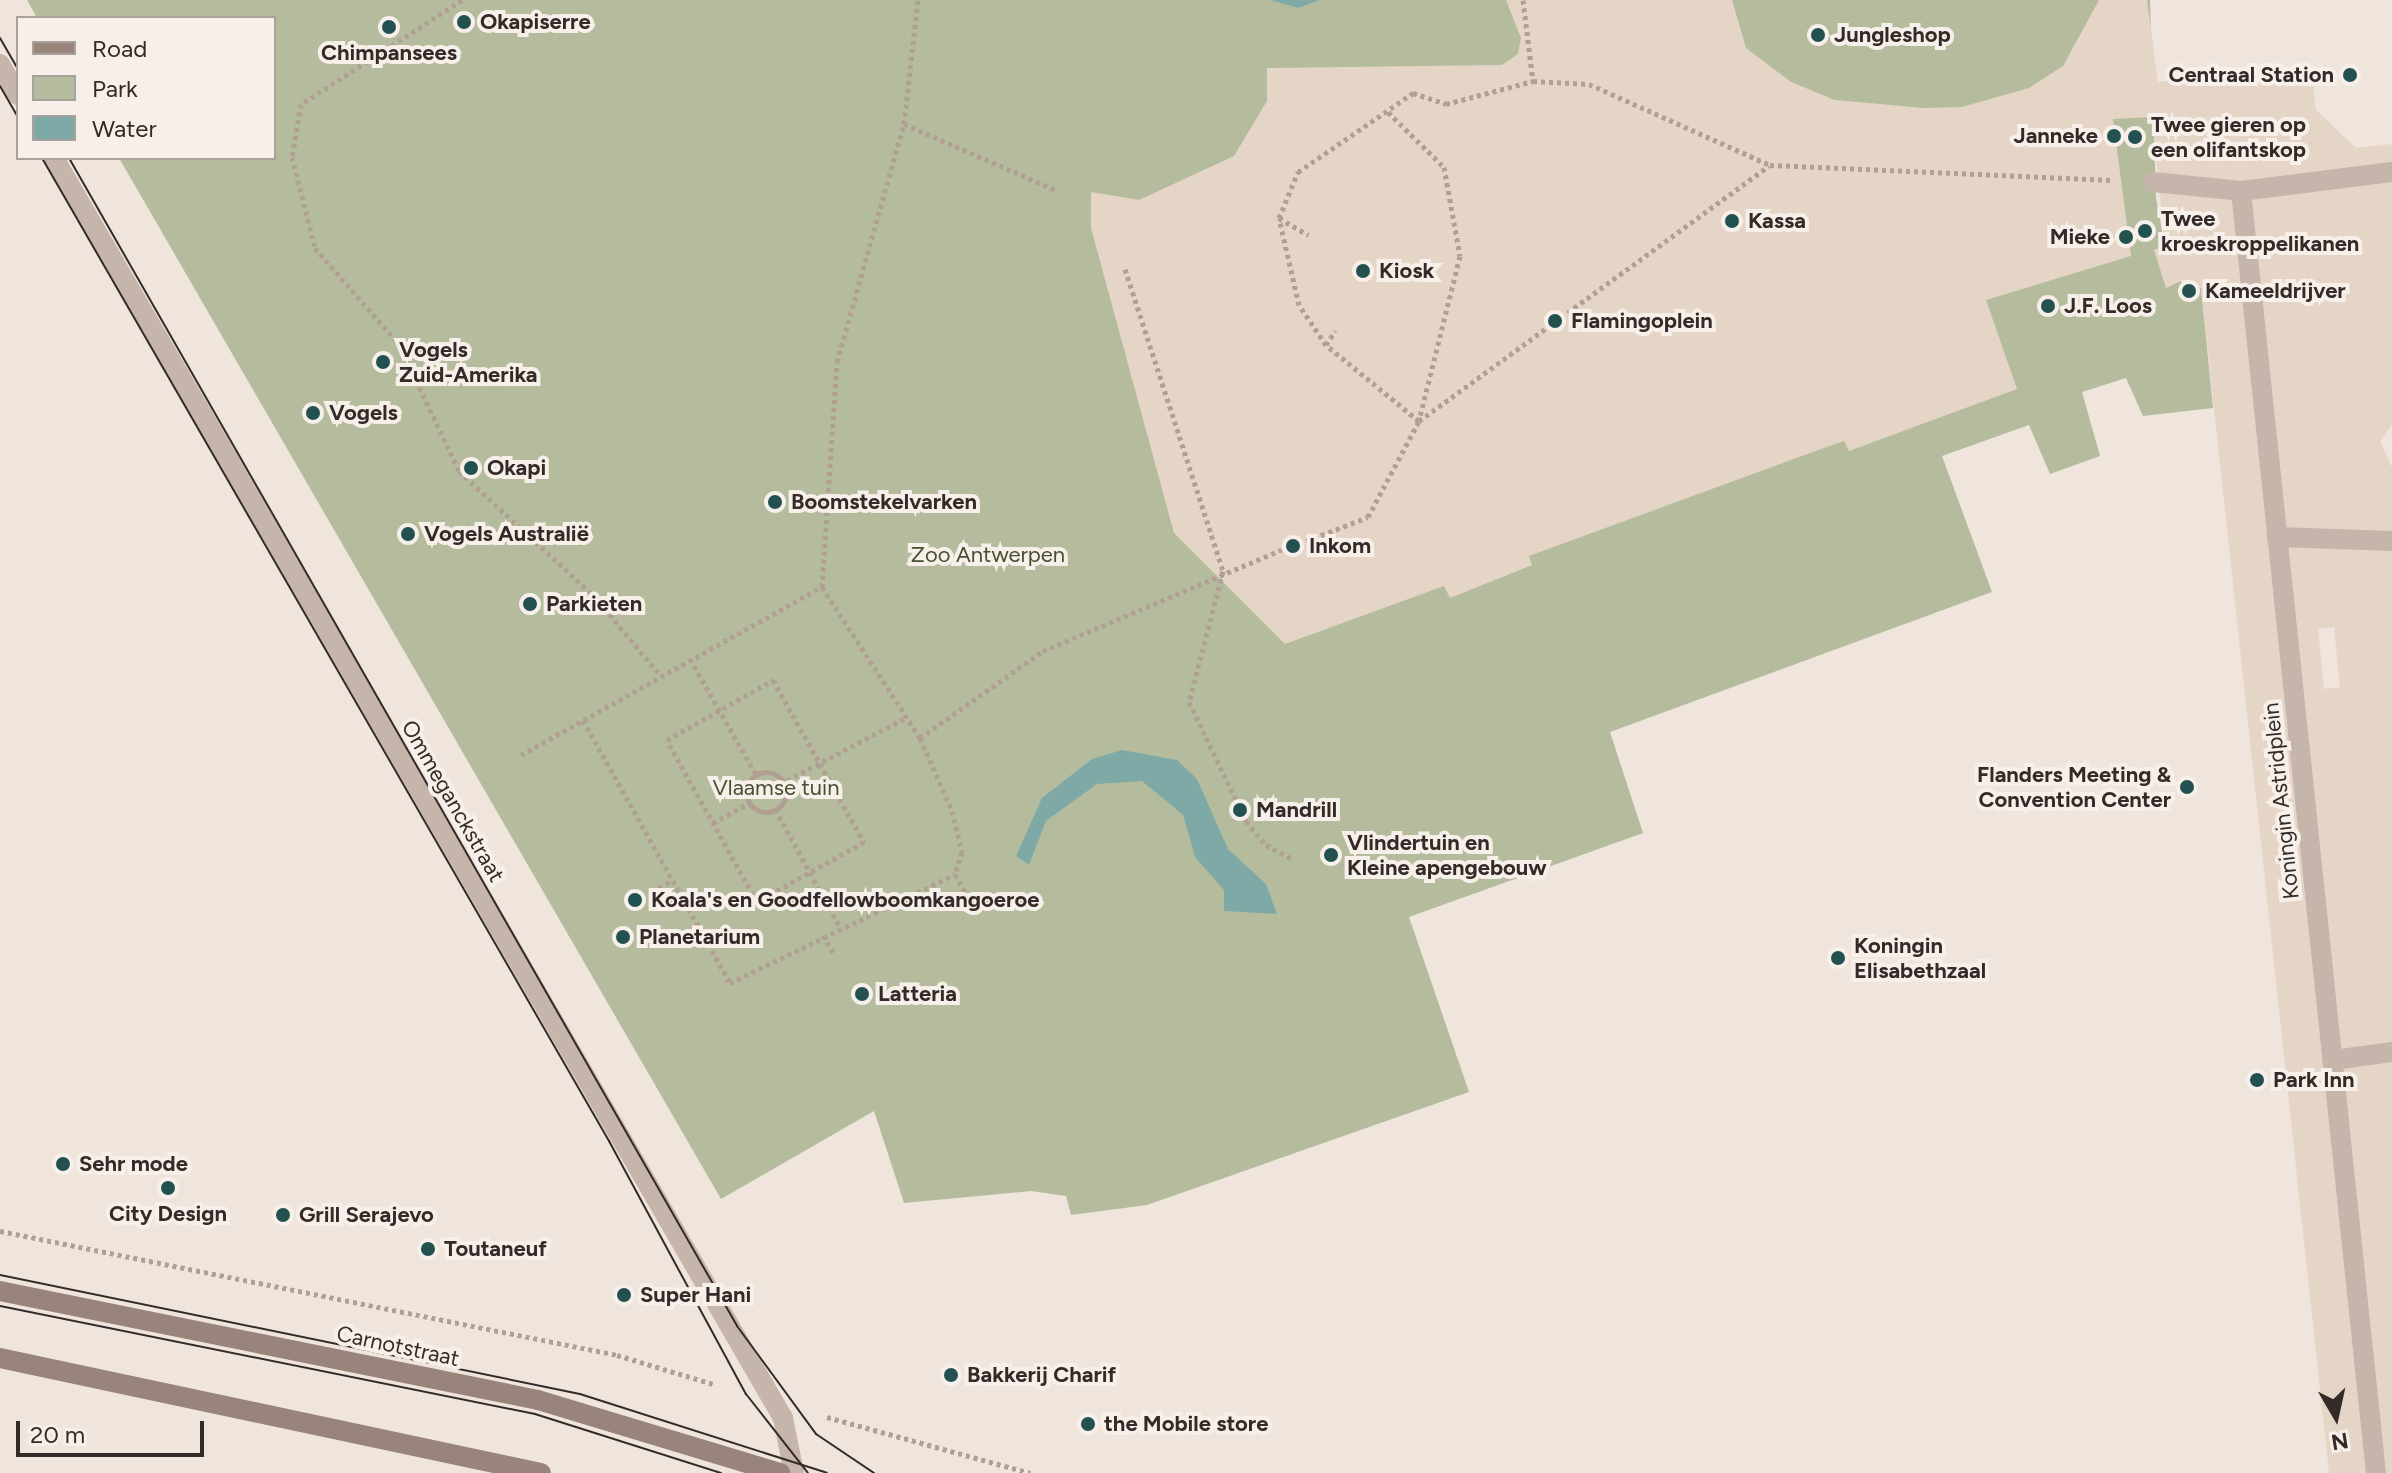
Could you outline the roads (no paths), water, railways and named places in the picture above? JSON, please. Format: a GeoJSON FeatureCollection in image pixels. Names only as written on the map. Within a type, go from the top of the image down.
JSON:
{"type":"FeatureCollection","features":[{"type":"Feature","properties":{"kind":"main road","name":"Carnotstraat"},"geometry":{"type":"LineString","coordinates":[[0,1291],[538,1400],[780,1473]]}},
{"type":"Feature","properties":{"kind":"main road"},"geometry":{"type":"LineString","coordinates":[[0,1358],[541,1473]]}},
{"type":"Feature","properties":{"kind":"street"},"geometry":{"type":"LineString","coordinates":[[0,64],[16,92]]}},
{"type":"Feature","properties":{"kind":"street","name":"Ommeganckstraat"},"geometry":{"type":"LineString","coordinates":[[55,160],[783,1418],[794,1473]]}},
{"type":"Feature","properties":{"kind":"street"},"geometry":{"type":"LineString","coordinates":[[2153,182],[2241,191],[2392,172]]}},
{"type":"Feature","properties":{"kind":"street","name":"Koningin Astridplein"},"geometry":{"type":"LineString","coordinates":[[2241,191],[2376,1473]]}},
{"type":"Feature","properties":{"kind":"street"},"geometry":{"type":"LineString","coordinates":[[2277,537],[2392,541]]}},
{"type":"Feature","properties":{"kind":"street"},"geometry":{"type":"LineString","coordinates":[[2334,1060],[2392,1052]]}},
{"type":"Feature","properties":{"kind":"water"},"geometry":{"type":"Polygon","coordinates":[[[1271,0],[1320,0],[1298,8],[1271,0]]]}},
{"type":"Feature","properties":{"kind":"water"},"geometry":{"type":"Polygon","coordinates":[[[1122,750],[1177,760],[1197,779],[1228,849],[1266,884],[1277,914],[1224,911],[1224,890],[1195,857],[1183,815],[1142,781],[1097,784],[1046,821],[1029,865],[1016,856],[1042,798],[1092,759],[1122,750]]]}},
{"type":"Feature","properties":{"kind":"tram line"},"geometry":{"type":"LineString","coordinates":[[0,38],[16,66]]}},
{"type":"Feature","properties":{"kind":"tram line"},"geometry":{"type":"LineString","coordinates":[[0,86],[16,114]]}},
{"type":"Feature","properties":{"kind":"tram line"},"geometry":{"type":"LineString","coordinates":[[43,160],[609,1141],[746,1394],[808,1473]]}},
{"type":"Feature","properties":{"kind":"tram line"},"geometry":{"type":"LineString","coordinates":[[70,160],[737,1326],[816,1434],[874,1473]]}},
{"type":"Feature","properties":{"kind":"tram line"},"geometry":{"type":"LineString","coordinates":[[0,1275],[580,1394],[827,1473]]}},
{"type":"Feature","properties":{"kind":"tram line"},"geometry":{"type":"LineString","coordinates":[[0,1306],[535,1414],[721,1473]]}},
{"type":"Feature","properties":{"kind":"place","name":"Okapiserre"},"geometry":{"type":"Point","coordinates":[464,22]}},
{"type":"Feature","properties":{"kind":"place","name":"Chimpansees"},"geometry":{"type":"Point","coordinates":[389,27]}},
{"type":"Feature","properties":{"kind":"place","name":"Jungleshop"},"geometry":{"type":"Point","coordinates":[1818,35]}},
{"type":"Feature","properties":{"kind":"place","name":"Centraal Station"},"geometry":{"type":"Point","coordinates":[2350,75]}},
{"type":"Feature","properties":{"kind":"place","name":"Janneke"},"geometry":{"type":"Point","coordinates":[2114,136]}},
{"type":"Feature","properties":{"kind":"place","name":"Twee gieren op een olifantskop"},"geometry":{"type":"Point","coordinates":[2135,137]}},
{"type":"Feature","properties":{"kind":"place","name":"Kassa"},"geometry":{"type":"Point","coordinates":[1732,221]}},
{"type":"Feature","properties":{"kind":"place","name":"Twee kroeskroppelikanen"},"geometry":{"type":"Point","coordinates":[2145,231]}},
{"type":"Feature","properties":{"kind":"place","name":"Mieke"},"geometry":{"type":"Point","coordinates":[2126,237]}},
{"type":"Feature","properties":{"kind":"place","name":"Kiosk"},"geometry":{"type":"Point","coordinates":[1363,271]}},
{"type":"Feature","properties":{"kind":"place","name":"Kameeldrijver"},"geometry":{"type":"Point","coordinates":[2189,291]}},
{"type":"Feature","properties":{"kind":"place","name":"J.F. Loos"},"geometry":{"type":"Point","coordinates":[2048,306]}},
{"type":"Feature","properties":{"kind":"place","name":"Flamingoplein"},"geometry":{"type":"Point","coordinates":[1555,321]}},
{"type":"Feature","properties":{"kind":"place","name":"Vogels Zuid-Amerika"},"geometry":{"type":"Point","coordinates":[383,362]}},
{"type":"Feature","properties":{"kind":"place","name":"Vogels"},"geometry":{"type":"Point","coordinates":[313,413]}},
{"type":"Feature","properties":{"kind":"place","name":"Okapi"},"geometry":{"type":"Point","coordinates":[471,468]}},
{"type":"Feature","properties":{"kind":"place","name":"Boomstekelvarken"},"geometry":{"type":"Point","coordinates":[775,502]}},
{"type":"Feature","properties":{"kind":"place","name":"Vogels Australië"},"geometry":{"type":"Point","coordinates":[408,534]}},
{"type":"Feature","properties":{"kind":"place","name":"Inkom"},"geometry":{"type":"Point","coordinates":[1293,546]}},
{"type":"Feature","properties":{"kind":"place","name":"Parkieten"},"geometry":{"type":"Point","coordinates":[530,604]}},
{"type":"Feature","properties":{"kind":"place","name":"Flanders Meeting & Convention Center"},"geometry":{"type":"Point","coordinates":[2187,787]}},
{"type":"Feature","properties":{"kind":"place","name":"Mandrill"},"geometry":{"type":"Point","coordinates":[1240,810]}},
{"type":"Feature","properties":{"kind":"place","name":"Vlindertuin en Kleine apengebouw"},"geometry":{"type":"Point","coordinates":[1331,855]}},
{"type":"Feature","properties":{"kind":"place","name":"Koala's en Goodfellowboomkangoeroe"},"geometry":{"type":"Point","coordinates":[635,900]}},
{"type":"Feature","properties":{"kind":"place","name":"Planetarium"},"geometry":{"type":"Point","coordinates":[623,937]}},
{"type":"Feature","properties":{"kind":"place","name":"Koningin Elisabethzaal"},"geometry":{"type":"Point","coordinates":[1838,958]}},
{"type":"Feature","properties":{"kind":"place","name":"Latteria"},"geometry":{"type":"Point","coordinates":[862,994]}},
{"type":"Feature","properties":{"kind":"place","name":"Park Inn"},"geometry":{"type":"Point","coordinates":[2257,1080]}},
{"type":"Feature","properties":{"kind":"place","name":"Sehr mode"},"geometry":{"type":"Point","coordinates":[63,1164]}},
{"type":"Feature","properties":{"kind":"place","name":"City Design"},"geometry":{"type":"Point","coordinates":[168,1188]}},
{"type":"Feature","properties":{"kind":"place","name":"Grill Serajevo"},"geometry":{"type":"Point","coordinates":[283,1215]}},
{"type":"Feature","properties":{"kind":"place","name":"Toutaneuf"},"geometry":{"type":"Point","coordinates":[428,1249]}},
{"type":"Feature","properties":{"kind":"place","name":"Super Hani"},"geometry":{"type":"Point","coordinates":[624,1295]}},
{"type":"Feature","properties":{"kind":"place","name":"Bakkerij Charif"},"geometry":{"type":"Point","coordinates":[951,1375]}},
{"type":"Feature","properties":{"kind":"place","name":"the Mobile store"},"geometry":{"type":"Point","coordinates":[1088,1424]}},
{"type":"Feature","properties":{"kind":"park label","name":"Zoo Antwerpen"},"geometry":{"type":"Point","coordinates":[988,555]}},
{"type":"Feature","properties":{"kind":"park label","name":"Vlaamse tuin"},"geometry":{"type":"Point","coordinates":[776,788]}}]}
